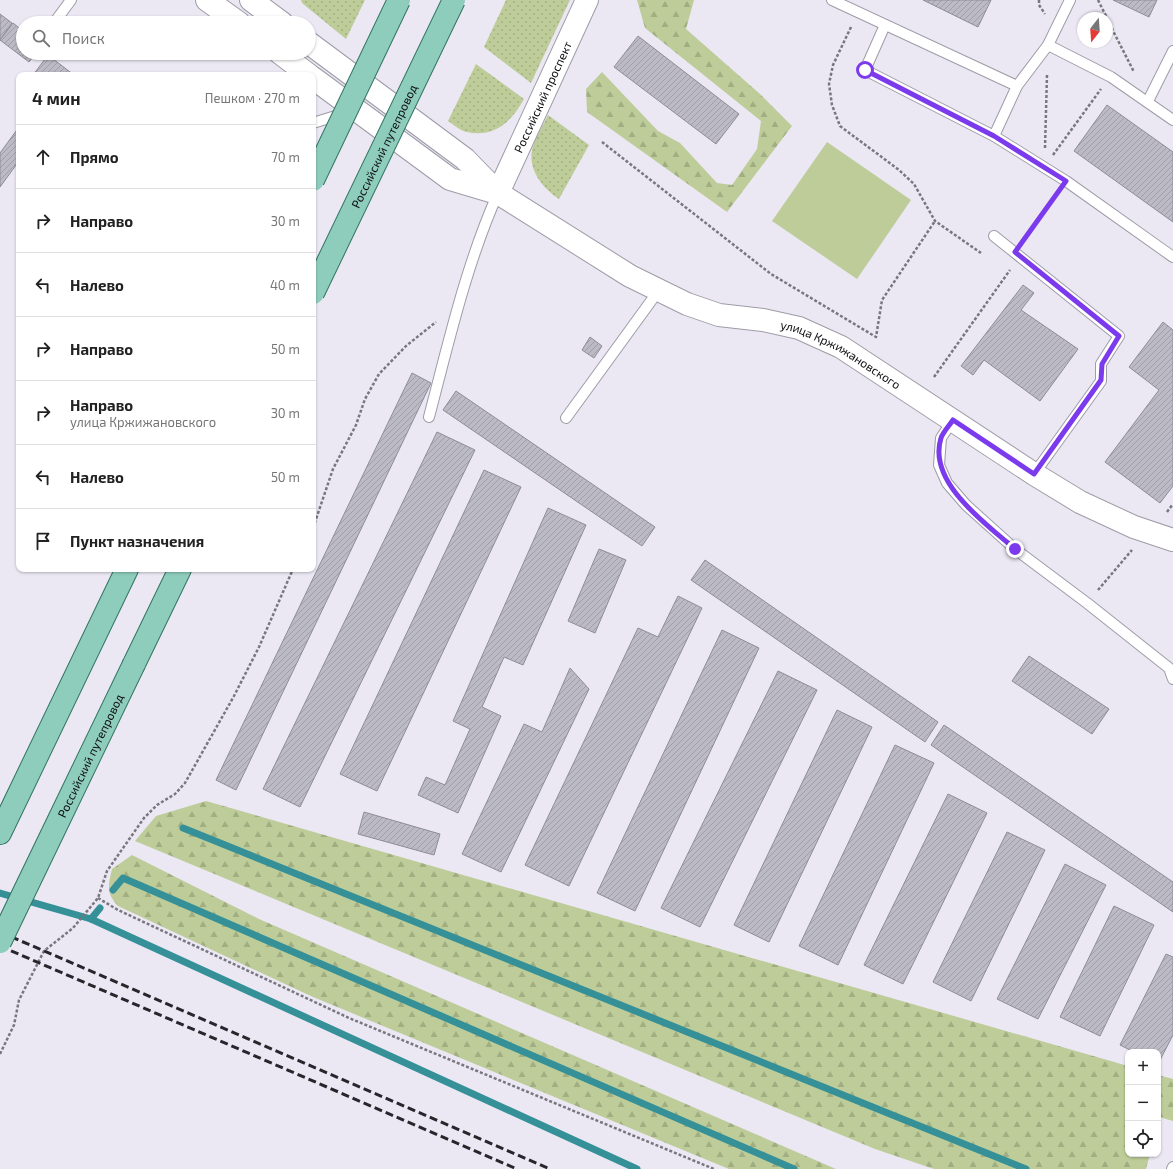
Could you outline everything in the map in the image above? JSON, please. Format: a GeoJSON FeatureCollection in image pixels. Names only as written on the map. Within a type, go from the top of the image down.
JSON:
{"type":"FeatureCollection","features":[{"type":"Feature","properties":{"kind":"main road"},"geometry":{"type":"LineString","coordinates":[[316,174],[399,0]]}},
{"type":"Feature","properties":{"kind":"main road","name":"Российский путепровод"},"geometry":{"type":"LineString","coordinates":[[316,287],[454,0]]}},
{"type":"Feature","properties":{"kind":"main road"},"geometry":{"type":"LineString","coordinates":[[0,833],[126,572]]}},
{"type":"Feature","properties":{"kind":"main road","name":"Российский путепровод"},"geometry":{"type":"LineString","coordinates":[[0,942],[179,572]]}},
{"type":"Feature","properties":{"kind":"street"},"geometry":{"type":"LineString","coordinates":[[207,0],[229,16]]}},
{"type":"Feature","properties":{"kind":"street","name":"Российский проспект"},"geometry":{"type":"LineString","coordinates":[[498,193],[587,0]]}},
{"type":"Feature","properties":{"kind":"street","name":"улица Кржижановского"},"geometry":{"type":"LineString","coordinates":[[316,48],[466,159],[498,193],[630,276],[687,304],[719,315],[763,320],[799,328],[841,347],[1034,474],[1086,505],[1134,527],[1173,540]]}},
{"type":"Feature","properties":{"kind":"street"},"geometry":{"type":"LineString","coordinates":[[289,60],[305,72]]}},
{"type":"Feature","properties":{"kind":"street","name":"улица Кржижановского"},"geometry":{"type":"LineString","coordinates":[[316,80],[450,179],[498,193]]}},
{"type":"Feature","properties":{"kind":"lane"},"geometry":{"type":"LineString","coordinates":[[59,16],[70,0]]}},
{"type":"Feature","properties":{"kind":"lane"},"geometry":{"type":"LineString","coordinates":[[832,0],[1017,86]]}},
{"type":"Feature","properties":{"kind":"lane"},"geometry":{"type":"LineString","coordinates":[[994,136],[1017,86],[1048,45],[1070,0]]}},
{"type":"Feature","properties":{"kind":"lane"},"geometry":{"type":"LineString","coordinates":[[885,25],[865,70],[994,136],[1044,166],[1173,257]]}},
{"type":"Feature","properties":{"kind":"lane"},"geometry":{"type":"LineString","coordinates":[[1048,45],[1110,77],[1173,120]]}},
{"type":"Feature","properties":{"kind":"lane"},"geometry":{"type":"LineString","coordinates":[[1148,102],[1173,52]]}},
{"type":"Feature","properties":{"kind":"lane"},"geometry":{"type":"LineString","coordinates":[[316,122],[356,109]]}},
{"type":"Feature","properties":{"kind":"lane"},"geometry":{"type":"LineString","coordinates":[[429,417],[458,304],[483,227],[498,193]]}},
{"type":"Feature","properties":{"kind":"lane"},"geometry":{"type":"LineString","coordinates":[[994,236],[1119,336],[1102,364],[1101,380],[1034,474]]}},
{"type":"Feature","properties":{"kind":"lane"},"geometry":{"type":"LineString","coordinates":[[566,418],[658,290]]}},
{"type":"Feature","properties":{"kind":"lane"},"geometry":{"type":"LineString","coordinates":[[953,420],[941,438],[939,465],[947,483],[966,505],[1015,549],[1088,603],[1169,668],[1173,679]]}},
{"type":"Feature","properties":{"kind":"path"},"geometry":{"type":"LineString","coordinates":[[1098,0],[1104,12]]}},
{"type":"Feature","properties":{"kind":"path"},"geometry":{"type":"LineString","coordinates":[[858,12],[833,65],[829,84],[832,105],[840,126],[899,170],[914,184],[935,221],[981,253]]}},
{"type":"Feature","properties":{"kind":"path"},"geometry":{"type":"LineString","coordinates":[[1113,30],[1148,102]]}},
{"type":"Feature","properties":{"kind":"path"},"geometry":{"type":"LineString","coordinates":[[1044,166],[1048,45]]}},
{"type":"Feature","properties":{"kind":"path"},"geometry":{"type":"LineString","coordinates":[[1044,166],[1110,77]]}},
{"type":"Feature","properties":{"kind":"path"},"geometry":{"type":"LineString","coordinates":[[602,142],[771,274],[876,337],[882,300],[935,221]]}},
{"type":"Feature","properties":{"kind":"path"},"geometry":{"type":"LineString","coordinates":[[934,377],[1066,181]]}},
{"type":"Feature","properties":{"kind":"path"},"geometry":{"type":"LineString","coordinates":[[316,519],[333,469],[356,425],[365,399],[379,374],[406,346],[458,304]]}},
{"type":"Feature","properties":{"kind":"path"},"geometry":{"type":"LineString","coordinates":[[1167,512],[1173,504]]}},
{"type":"Feature","properties":{"kind":"path"},"geometry":{"type":"LineString","coordinates":[[1088,603],[1133,548]]}},
{"type":"Feature","properties":{"kind":"path"},"geometry":{"type":"LineString","coordinates":[[0,1054],[14,1025],[19,1000],[44,951],[77,923],[98,898],[107,871],[144,818],[157,805],[175,794],[185,783],[259,647],[292,572]]}},
{"type":"Feature","properties":{"kind":"path"},"geometry":{"type":"LineString","coordinates":[[98,898],[132,916],[349,1018],[714,1169]]}},
{"type":"Feature","properties":{"kind":"green space"},"geometry":{"type":"Polygon","coordinates":[[[301,0],[365,0],[346,39],[302,3],[301,0]]]}},
{"type":"Feature","properties":{"kind":"green space"},"geometry":{"type":"Polygon","coordinates":[[[506,0],[570,0],[531,83],[484,47],[506,0]]]}},
{"type":"Feature","properties":{"kind":"green space"},"geometry":{"type":"Polygon","coordinates":[[[637,0],[694,0],[686,29],[760,94],[792,126],[727,212],[587,112],[586,89],[602,72],[658,131],[680,143],[717,183],[732,185],[757,149],[761,121],[645,28],[637,0]]]}},
{"type":"Feature","properties":{"kind":"green space"},"geometry":{"type":"Polygon","coordinates":[[[476,64],[524,99],[514,114],[502,126],[494,130],[477,133],[462,130],[448,121],[476,64]]]}},
{"type":"Feature","properties":{"kind":"green space"},"geometry":{"type":"Polygon","coordinates":[[[548,115],[589,145],[559,199],[553,195],[538,179],[532,165],[531,158],[535,141],[548,115]]]}},
{"type":"Feature","properties":{"kind":"green space"},"geometry":{"type":"Polygon","coordinates":[[[827,142],[911,200],[857,279],[772,221],[827,142]]]}},
{"type":"Feature","properties":{"kind":"green space"},"geometry":{"type":"Polygon","coordinates":[[[206,801],[1125,1065],[1125,1157],[1149,1157],[1146,1169],[934,1169],[875,1149],[135,841],[156,816],[206,801]]]}},
{"type":"Feature","properties":{"kind":"green space"},"geometry":{"type":"Polygon","coordinates":[[[132,855],[259,919],[836,1169],[729,1169],[313,997],[118,906],[111,897],[109,889],[112,869],[132,855]]]}},
{"type":"Feature","properties":{"kind":"green space"},"geometry":{"type":"Polygon","coordinates":[[[1161,1076],[1173,1079],[1173,1121],[1161,1118],[1161,1076]]]}},
{"type":"Feature","properties":{"kind":"building"},"geometry":{"type":"Polygon","coordinates":[[[923,0],[991,0],[978,27],[923,0]]]}},
{"type":"Feature","properties":{"kind":"building"},"geometry":{"type":"Polygon","coordinates":[[[1113,0],[1157,0],[1149,17],[1113,0]]]}},
{"type":"Feature","properties":{"kind":"building"},"geometry":{"type":"Polygon","coordinates":[[[0,14],[12,23],[0,40],[0,14]]]}},
{"type":"Feature","properties":{"kind":"building"},"geometry":{"type":"Polygon","coordinates":[[[13,23],[16,25],[16,52],[0,40],[13,23]]]}},
{"type":"Feature","properties":{"kind":"building"},"geometry":{"type":"Polygon","coordinates":[[[638,36],[739,114],[716,144],[614,67],[638,36]]]}},
{"type":"Feature","properties":{"kind":"building"},"geometry":{"type":"Polygon","coordinates":[[[44,60],[54,60],[70,72],[35,72],[44,60]]]}},
{"type":"Feature","properties":{"kind":"building"},"geometry":{"type":"Polygon","coordinates":[[[1107,105],[1173,152],[1173,222],[1074,151],[1107,105]]]}},
{"type":"Feature","properties":{"kind":"building"},"geometry":{"type":"Polygon","coordinates":[[[16,131],[16,165],[0,187],[0,153],[16,131]]]}},
{"type":"Feature","properties":{"kind":"building"},"geometry":{"type":"Polygon","coordinates":[[[1023,285],[1034,293],[1021,310],[1078,349],[1040,401],[984,360],[973,375],[961,366],[1023,285]]]}},
{"type":"Feature","properties":{"kind":"building"},"geometry":{"type":"Polygon","coordinates":[[[1163,322],[1173,330],[1173,486],[1160,503],[1105,462],[1159,390],[1129,367],[1163,322]]]}},
{"type":"Feature","properties":{"kind":"building"},"geometry":{"type":"Polygon","coordinates":[[[590,337],[602,346],[594,358],[582,350],[590,337]]]}},
{"type":"Feature","properties":{"kind":"building"},"geometry":{"type":"Polygon","coordinates":[[[412,373],[431,383],[236,790],[216,780],[412,373]]]}},
{"type":"Feature","properties":{"kind":"building"},"geometry":{"type":"Polygon","coordinates":[[[456,391],[655,527],[642,546],[443,410],[456,391]]]}},
{"type":"Feature","properties":{"kind":"building"},"geometry":{"type":"Polygon","coordinates":[[[437,432],[475,450],[300,807],[263,789],[437,432]]]}},
{"type":"Feature","properties":{"kind":"building"},"geometry":{"type":"Polygon","coordinates":[[[484,470],[521,487],[377,791],[340,774],[484,470]]]}},
{"type":"Feature","properties":{"kind":"building"},"geometry":{"type":"Polygon","coordinates":[[[548,508],[586,525],[523,665],[504,657],[482,707],[501,716],[458,813],[418,795],[426,777],[445,785],[470,729],[453,721],[548,508]]]}},
{"type":"Feature","properties":{"kind":"building"},"geometry":{"type":"Polygon","coordinates":[[[599,549],[626,560],[595,633],[568,621],[599,549]]]}},
{"type":"Feature","properties":{"kind":"building"},"geometry":{"type":"Polygon","coordinates":[[[705,560],[938,722],[925,742],[691,580],[705,560]]]}},
{"type":"Feature","properties":{"kind":"building"},"geometry":{"type":"Polygon","coordinates":[[[678,596],[702,608],[569,886],[525,865],[638,628],[658,637],[678,596]]]}},
{"type":"Feature","properties":{"kind":"building"},"geometry":{"type":"Polygon","coordinates":[[[722,630],[759,648],[635,911],[597,893],[722,630]]]}},
{"type":"Feature","properties":{"kind":"building"},"geometry":{"type":"Polygon","coordinates":[[[1029,656],[1109,709],[1092,734],[1012,681],[1029,656]]]}},
{"type":"Feature","properties":{"kind":"building"},"geometry":{"type":"Polygon","coordinates":[[[570,668],[589,689],[501,872],[462,854],[524,724],[542,732],[570,668]]]}},
{"type":"Feature","properties":{"kind":"building"},"geometry":{"type":"Polygon","coordinates":[[[778,671],[817,690],[700,927],[661,908],[778,671]]]}},
{"type":"Feature","properties":{"kind":"building"},"geometry":{"type":"Polygon","coordinates":[[[837,710],[872,727],[769,942],[734,925],[837,710]]]}},
{"type":"Feature","properties":{"kind":"building"},"geometry":{"type":"Polygon","coordinates":[[[944,725],[1173,882],[1173,912],[931,745],[944,725]]]}},
{"type":"Feature","properties":{"kind":"building"},"geometry":{"type":"Polygon","coordinates":[[[895,745],[934,763],[838,965],[799,946],[895,745]]]}},
{"type":"Feature","properties":{"kind":"building"},"geometry":{"type":"Polygon","coordinates":[[[948,794],[987,813],[903,984],[864,965],[948,794]]]}},
{"type":"Feature","properties":{"kind":"building"},"geometry":{"type":"Polygon","coordinates":[[[364,812],[440,834],[434,855],[358,834],[364,812]]]}},
{"type":"Feature","properties":{"kind":"building"},"geometry":{"type":"Polygon","coordinates":[[[1007,832],[1045,850],[971,1001],[933,982],[1007,832]]]}},
{"type":"Feature","properties":{"kind":"building"},"geometry":{"type":"Polygon","coordinates":[[[1065,864],[1106,885],[1038,1019],[997,999],[1065,864]]]}},
{"type":"Feature","properties":{"kind":"building"},"geometry":{"type":"Polygon","coordinates":[[[1114,906],[1154,925],[1100,1036],[1060,1017],[1114,906]]]}},
{"type":"Feature","properties":{"kind":"building"},"geometry":{"type":"Polygon","coordinates":[[[1166,954],[1173,957],[1173,1035],[1161,1058],[1161,1049],[1128,1049],[1120,1045],[1166,954]]]}},
{"type":"Feature","properties":{"kind":"waterway"},"geometry":{"type":"LineString","coordinates":[[183,828],[1026,1169]]}},
{"type":"Feature","properties":{"kind":"waterway"},"geometry":{"type":"LineString","coordinates":[[113,890],[123,878],[794,1169]]}},
{"type":"Feature","properties":{"kind":"waterway"},"geometry":{"type":"LineString","coordinates":[[0,893],[91,919],[637,1169]]}},
{"type":"Feature","properties":{"kind":"waterway"},"geometry":{"type":"LineString","coordinates":[[91,919],[100,908]]}},
{"type":"Feature","properties":{"kind":"railway"},"geometry":{"type":"LineString","coordinates":[[0,932],[550,1169]]}},
{"type":"Feature","properties":{"kind":"railway"},"geometry":{"type":"LineString","coordinates":[[0,946],[517,1169]]}},
{"type":"Feature","properties":{"kind":"route"},"geometry":{"type":"LineString","coordinates":[[865,70],[994,136],[1066,181],[1015,252],[1119,336],[1102,364],[1101,380],[1034,474],[953,420],[941,438],[939,465],[947,483],[966,505],[1015,549]]}}]}
